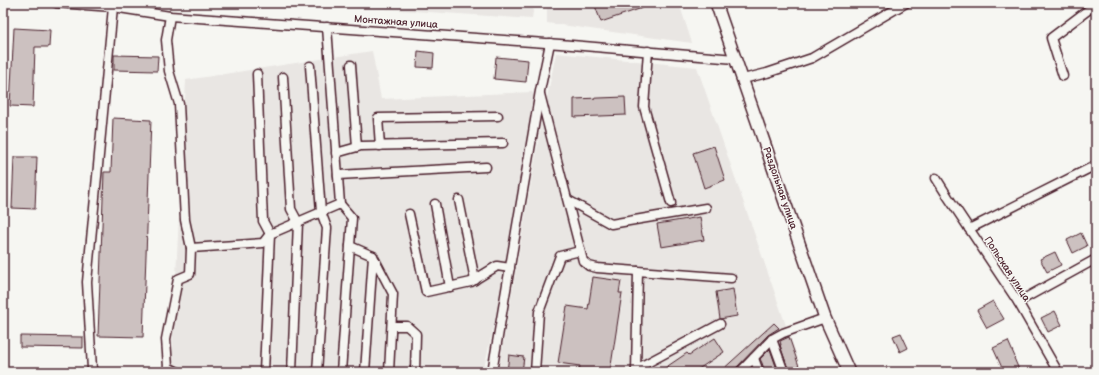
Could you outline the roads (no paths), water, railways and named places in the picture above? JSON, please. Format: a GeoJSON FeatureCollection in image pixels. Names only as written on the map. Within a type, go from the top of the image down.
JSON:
{"type":"FeatureCollection","features":[{"type":"Feature","properties":{"kind":"main road","name":"Раздольная улица"},"geometry":{"type":"LineString","coordinates":[[716,3],[825,318],[849,372]]}},
{"type":"Feature","properties":{"kind":"street","name":"Монтажная улица"},"geometry":{"type":"LineString","coordinates":[[56,3],[113,7],[170,16],[550,43],[736,59]]}},
{"type":"Feature","properties":{"kind":"street"},"geometry":{"type":"LineString","coordinates":[[743,79],[767,73],[812,58],[906,3]]}},
{"type":"Feature","properties":{"kind":"street"},"geometry":{"type":"LineString","coordinates":[[1063,76],[1051,38],[1096,4]]}},
{"type":"Feature","properties":{"kind":"street"},"geometry":{"type":"LineString","coordinates":[[91,372],[87,282],[113,7]]}},
{"type":"Feature","properties":{"kind":"street"},"geometry":{"type":"LineString","coordinates":[[170,16],[166,40],[169,71],[180,104],[185,220],[191,248],[190,274],[178,279],[166,339],[168,367],[178,372]]}},
{"type":"Feature","properties":{"kind":"street"},"geometry":{"type":"LineString","coordinates":[[327,27],[340,204],[352,218],[341,372]]}},
{"type":"Feature","properties":{"kind":"street"},"geometry":{"type":"LineString","coordinates":[[492,372],[540,91],[550,43]]}},
{"type":"Feature","properties":{"kind":"street"},"geometry":{"type":"LineString","coordinates":[[648,51],[644,107],[671,203]]}},
{"type":"Feature","properties":{"kind":"street"},"geometry":{"type":"LineString","coordinates":[[351,65],[357,147]]}},
{"type":"Feature","properties":{"kind":"street"},"geometry":{"type":"LineString","coordinates":[[310,66],[321,212],[327,228],[317,372]]}},
{"type":"Feature","properties":{"kind":"street"},"geometry":{"type":"LineString","coordinates":[[257,74],[263,221],[270,234],[264,372]]}},
{"type":"Feature","properties":{"kind":"street"},"geometry":{"type":"LineString","coordinates":[[283,77],[291,209],[298,222],[292,372]]}},
{"type":"Feature","properties":{"kind":"street"},"geometry":{"type":"LineString","coordinates":[[540,91],[583,261],[589,266],[597,268],[731,278]]}},
{"type":"Feature","properties":{"kind":"street"},"geometry":{"type":"LineString","coordinates":[[380,146],[378,118],[498,116]]}},
{"type":"Feature","properties":{"kind":"street"},"geometry":{"type":"LineString","coordinates":[[336,153],[357,147],[503,143]]}},
{"type":"Feature","properties":{"kind":"street"},"geometry":{"type":"LineString","coordinates":[[969,229],[1096,165]]}},
{"type":"Feature","properties":{"kind":"street"},"geometry":{"type":"LineString","coordinates":[[338,175],[486,167]]}},
{"type":"Feature","properties":{"kind":"street","name":"Польская улица"},"geometry":{"type":"LineString","coordinates":[[936,178],[1018,302],[1058,372]]}},
{"type":"Feature","properties":{"kind":"street"},"geometry":{"type":"LineString","coordinates":[[459,200],[475,280]]}},
{"type":"Feature","properties":{"kind":"street"},"geometry":{"type":"LineString","coordinates":[[568,200],[610,224],[706,208]]}},
{"type":"Feature","properties":{"kind":"street"},"geometry":{"type":"LineString","coordinates":[[191,248],[263,243],[270,234],[340,204]]}},
{"type":"Feature","properties":{"kind":"street"},"geometry":{"type":"LineString","coordinates":[[435,204],[450,287]]}},
{"type":"Feature","properties":{"kind":"street"},"geometry":{"type":"LineString","coordinates":[[409,214],[426,292],[471,282],[497,266],[510,268]]}},
{"type":"Feature","properties":{"kind":"street"},"geometry":{"type":"LineString","coordinates":[[350,246],[373,256],[393,294],[389,372]]}},
{"type":"Feature","properties":{"kind":"street"},"geometry":{"type":"LineString","coordinates":[[535,372],[539,312],[560,256],[580,251]]}},
{"type":"Feature","properties":{"kind":"street"},"geometry":{"type":"LineString","coordinates":[[366,372],[373,256]]}},
{"type":"Feature","properties":{"kind":"street"},"geometry":{"type":"LineString","coordinates":[[1018,302],[1096,259]]}},
{"type":"Feature","properties":{"kind":"street"},"geometry":{"type":"LineString","coordinates":[[638,271],[636,370],[720,324]]}},
{"type":"Feature","properties":{"kind":"street"},"geometry":{"type":"LineString","coordinates":[[740,372],[772,339],[783,333],[825,318]]}},
{"type":"Feature","properties":{"kind":"street"},"geometry":{"type":"LineString","coordinates":[[392,326],[407,326],[416,334],[415,372]]}},
{"type":"Feature","properties":{"kind":"street"},"geometry":{"type":"LineString","coordinates":[[772,339],[784,372]]}},
{"type":"Feature","properties":{"kind":"street"},"geometry":{"type":"LineString","coordinates":[[754,358],[759,372]]}}]}
